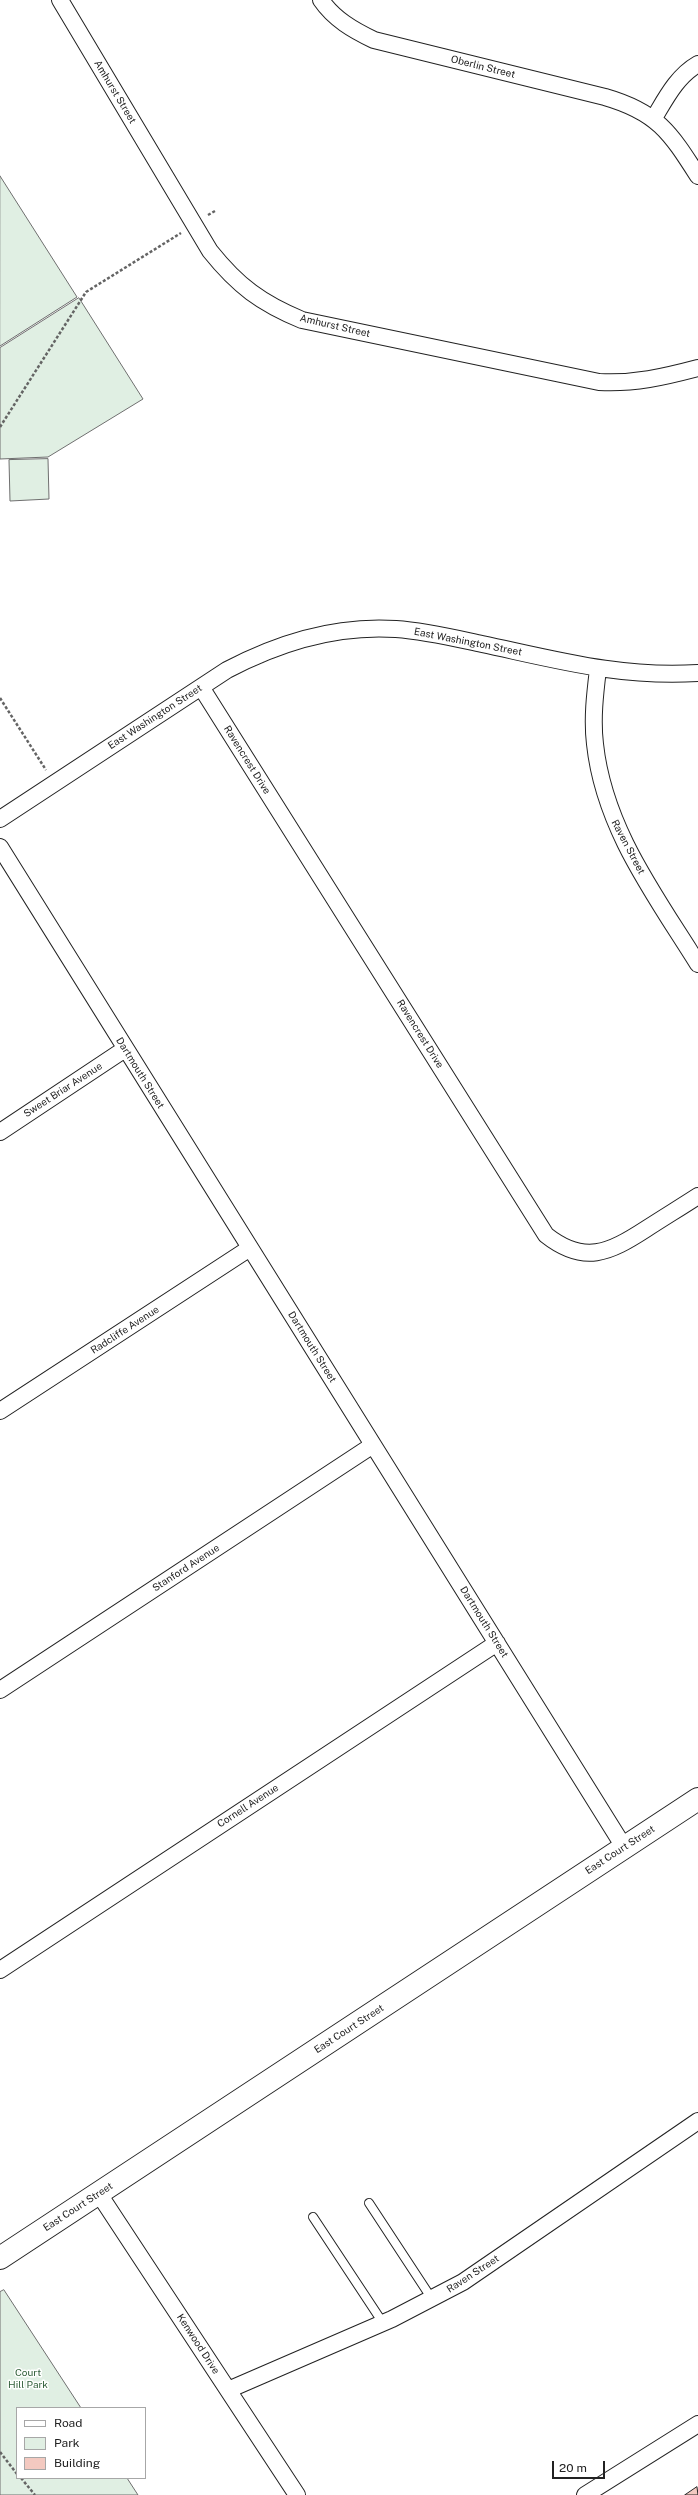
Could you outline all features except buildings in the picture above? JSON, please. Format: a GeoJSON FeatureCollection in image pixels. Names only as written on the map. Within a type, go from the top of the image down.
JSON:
{"type":"FeatureCollection","features":[{"type":"Feature","properties":{"kind":"street","name":"Amhurst Street"},"geometry":{"type":"LineString","coordinates":[[60,0],[210,251],[229,274],[250,294],[275,309],[302,320],[599,382],[622,384],[650,381],[698,368]]}},
{"type":"Feature","properties":{"kind":"street","name":"Oberlin Street"},"geometry":{"type":"LineString","coordinates":[[321,0],[335,16],[353,30],[374,40],[605,97],[640,109],[654,118],[667,131],[697,171]]}},
{"type":"Feature","properties":{"kind":"street"},"geometry":{"type":"LineString","coordinates":[[654,118],[672,87],[688,70],[698,64]]}},
{"type":"Feature","properties":{"kind":"street","name":"East Washington Street"},"geometry":{"type":"LineString","coordinates":[[0,819],[201,687],[254,656],[287,644],[323,634],[354,630],[395,629],[426,632],[598,669],[639,674],[698,673]]}},
{"type":"Feature","properties":{"kind":"street","name":"Raven Street"},"geometry":{"type":"LineString","coordinates":[[598,669],[594,708],[594,743],[600,779],[610,813],[634,861],[698,964]]}},
{"type":"Feature","properties":{"kind":"street","name":"Ravencrest Drive"},"geometry":{"type":"LineString","coordinates":[[201,687],[546,1235],[559,1246],[575,1252],[589,1254],[606,1252],[624,1244],[698,1196]]}},
{"type":"Feature","properties":{"kind":"street","name":"Dartmouth Street"},"geometry":{"type":"LineString","coordinates":[[0,847],[624,1847]]}},
{"type":"Feature","properties":{"kind":"street","name":"Sweet Briar Avenue"},"geometry":{"type":"LineString","coordinates":[[0,1132],[125,1049]]}},
{"type":"Feature","properties":{"kind":"street","name":"Radcliffe Avenue"},"geometry":{"type":"LineString","coordinates":[[0,1412],[250,1248]]}},
{"type":"Feature","properties":{"kind":"street","name":"Stanford Avenue"},"geometry":{"type":"LineString","coordinates":[[0,1690],[373,1445]]}},
{"type":"Feature","properties":{"kind":"street","name":"Cornell Avenue"},"geometry":{"type":"LineString","coordinates":[[0,1970],[497,1643]]}},
{"type":"Feature","properties":{"kind":"street","name":"East Court Street"},"geometry":{"type":"LineString","coordinates":[[0,2258],[698,1799]]}},
{"type":"Feature","properties":{"kind":"street","name":"Raven Street"},"geometry":{"type":"LineString","coordinates":[[228,2390],[383,2323],[463,2282],[698,2121]]}},
{"type":"Feature","properties":{"kind":"street","name":"Kenwood Drive"},"geometry":{"type":"LineString","coordinates":[[99,2194],[297,2495]]}},
{"type":"Feature","properties":{"kind":"street"},"geometry":{"type":"LineString","coordinates":[[585,2495],[698,2424]]}},
{"type":"Feature","properties":{"kind":"lane"},"geometry":{"type":"LineString","coordinates":[[369,2203],[432,2298]]}},
{"type":"Feature","properties":{"kind":"lane"},"geometry":{"type":"LineString","coordinates":[[313,2217],[383,2323]]}},
{"type":"Feature","properties":{"kind":"path"},"geometry":{"type":"LineString","coordinates":[[208,215],[215,211]]}},
{"type":"Feature","properties":{"kind":"path"},"geometry":{"type":"LineString","coordinates":[[0,427],[86,292],[183,231]]}},
{"type":"Feature","properties":{"kind":"path"},"geometry":{"type":"LineString","coordinates":[[0,698],[46,771]]}},
{"type":"Feature","properties":{"kind":"path"},"geometry":{"type":"LineString","coordinates":[[0,2452],[16,2473]]}},
{"type":"Feature","properties":{"kind":"path"},"geometry":{"type":"LineString","coordinates":[[22,2479],[35,2495]]}},
{"type":"Feature","properties":{"kind":"green space"},"geometry":{"type":"Polygon","coordinates":[[[0,176],[77,297],[0,346],[0,176]]]}},
{"type":"Feature","properties":{"kind":"green space"},"geometry":{"type":"Polygon","coordinates":[[[79,298],[143,399],[48,457],[0,459],[0,348],[79,298]]]}},
{"type":"Feature","properties":{"kind":"green space"},"geometry":{"type":"Polygon","coordinates":[[[48,459],[49,499],[10,501],[9,460],[48,459]]]}},
{"type":"Feature","properties":{"kind":"green space","name":"Court Hill Park"},"geometry":{"type":"Polygon","coordinates":[[[4,2290],[80,2407],[16,2407],[16,2479],[128,2479],[138,2495],[0,2495],[0,2292],[4,2290]]]}}]}
